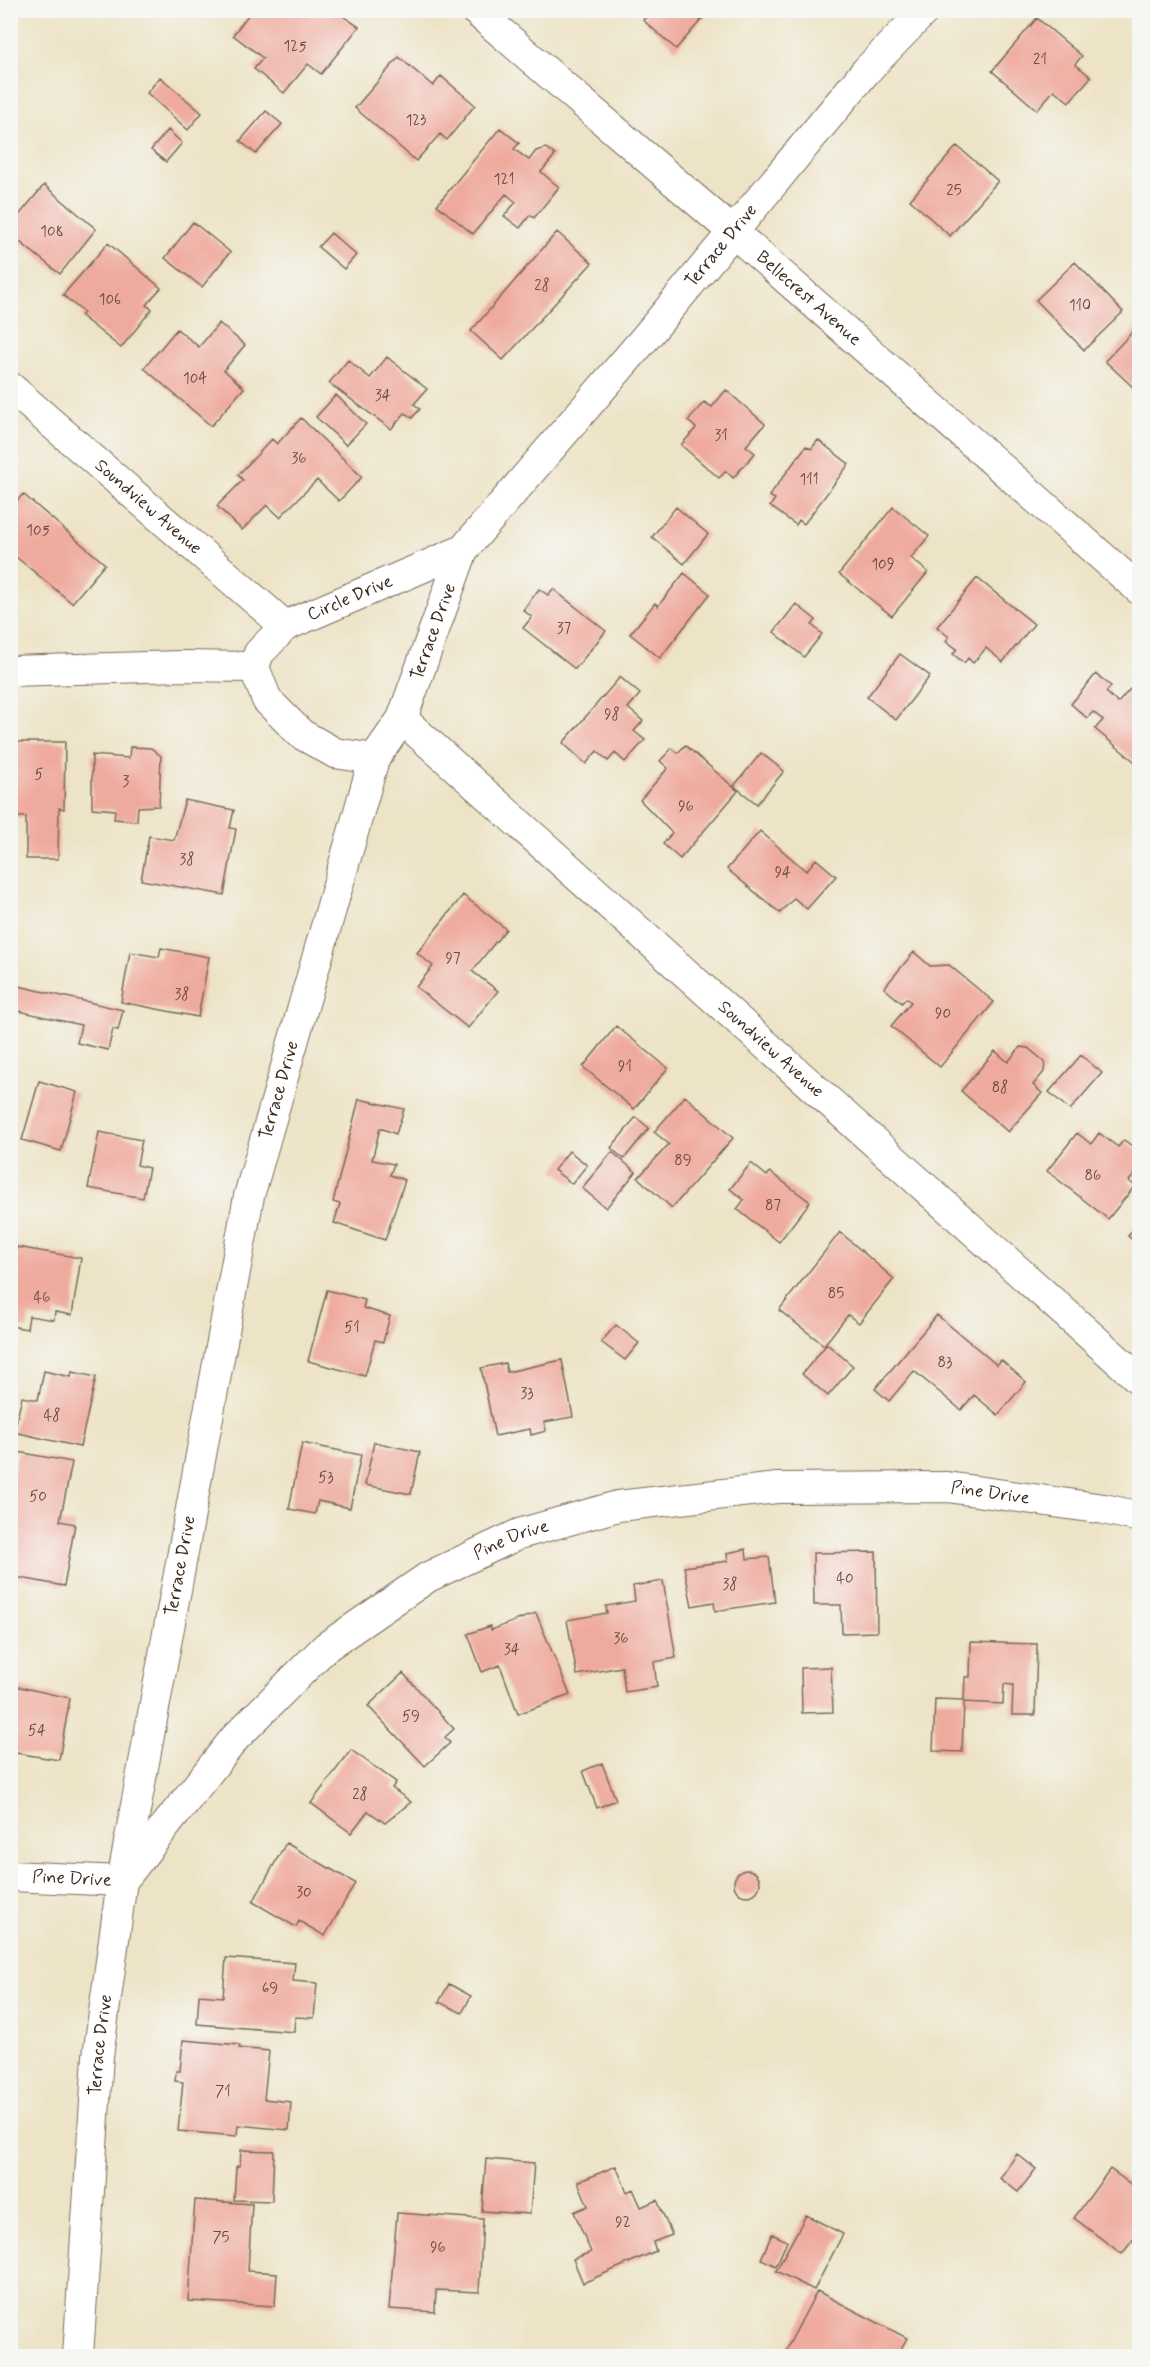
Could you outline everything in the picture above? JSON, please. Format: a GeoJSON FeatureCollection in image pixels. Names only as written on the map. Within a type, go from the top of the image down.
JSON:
{"type":"FeatureCollection","features":[{"type":"Feature","properties":{"kind":"street","name":"Bellecrest Avenue"},"geometry":{"type":"LineString","coordinates":[[475,10],[733,232],[1140,590]]}},
{"type":"Feature","properties":{"kind":"street","name":"Terrace Drive"},"geometry":{"type":"LineString","coordinates":[[78,2356],[98,2056],[122,1881],[249,1196],[374,759],[402,719],[464,550],[866,71],[925,10]]}},
{"type":"Feature","properties":{"kind":"street","name":"Soundview Avenue"},"geometry":{"type":"LineString","coordinates":[[10,387],[285,626]]}},
{"type":"Feature","properties":{"kind":"street","name":"Circle Drive"},"geometry":{"type":"LineString","coordinates":[[254,667],[259,653],[285,626],[464,550]]}},
{"type":"Feature","properties":{"kind":"street"},"geometry":{"type":"LineString","coordinates":[[10,671],[182,666],[254,667],[267,700],[301,734],[335,753],[374,759]]}},
{"type":"Feature","properties":{"kind":"street","name":"Soundview Avenue"},"geometry":{"type":"LineString","coordinates":[[402,719],[1140,1380]]}},
{"type":"Feature","properties":{"kind":"street","name":"Pine Drive"},"geometry":{"type":"LineString","coordinates":[[10,1876],[122,1881],[235,1738],[326,1647],[428,1577],[519,1534],[618,1506],[777,1488],[947,1487],[1104,1509],[1140,1517]]}},
{"type":"Feature","properties":{"kind":"building"},"geometry":{"type":"Polygon","coordinates":[[[252,10],[334,10],[359,27],[321,74],[308,64],[284,93],[254,69],[263,58],[233,35],[252,10]]]}},
{"type":"Feature","properties":{"kind":"building"},"geometry":{"type":"Polygon","coordinates":[[[638,10],[710,10],[676,49],[643,20],[646,17],[638,10]]]}},
{"type":"Feature","properties":{"kind":"building"},"geometry":{"type":"Polygon","coordinates":[[[1037,18],[1082,56],[1075,64],[1091,77],[1069,102],[1054,90],[1037,110],[992,71],[1037,18]]]}},
{"type":"Feature","properties":{"kind":"building"},"geometry":{"type":"Polygon","coordinates":[[[399,57],[433,86],[441,76],[475,105],[447,140],[440,134],[416,161],[355,108],[399,57]]]}},
{"type":"Feature","properties":{"kind":"building"},"geometry":{"type":"Polygon","coordinates":[[[160,77],[202,113],[188,130],[147,93],[160,77]]]}},
{"type":"Feature","properties":{"kind":"building"},"geometry":{"type":"Polygon","coordinates":[[[266,111],[282,124],[256,154],[240,141],[266,111]]]}},
{"type":"Feature","properties":{"kind":"building"},"geometry":{"type":"Polygon","coordinates":[[[500,128],[519,143],[514,149],[529,160],[536,151],[546,148],[555,155],[541,172],[559,187],[534,218],[530,215],[520,228],[504,216],[516,202],[506,194],[473,234],[437,205],[500,128]]]}},
{"type":"Feature","properties":{"kind":"building"},"geometry":{"type":"Polygon","coordinates":[[[168,130],[182,143],[166,162],[151,150],[168,130]]]}},
{"type":"Feature","properties":{"kind":"building"},"geometry":{"type":"Polygon","coordinates":[[[957,146],[998,181],[950,236],[910,200],[957,146]]]}},
{"type":"Feature","properties":{"kind":"building"},"geometry":{"type":"Polygon","coordinates":[[[44,185],[96,229],[60,274],[10,234],[10,226],[44,185]]]}},
{"type":"Feature","properties":{"kind":"building"},"geometry":{"type":"Polygon","coordinates":[[[193,222],[230,252],[202,287],[165,258],[193,222]]]}},
{"type":"Feature","properties":{"kind":"building"},"geometry":{"type":"Polygon","coordinates":[[[557,232],[592,263],[503,360],[471,331],[557,232]]]}},
{"type":"Feature","properties":{"kind":"building"},"geometry":{"type":"Polygon","coordinates":[[[331,233],[356,255],[344,269],[318,247],[331,233]]]}},
{"type":"Feature","properties":{"kind":"building"},"geometry":{"type":"Polygon","coordinates":[[[108,243],[161,288],[146,305],[152,309],[121,348],[81,316],[84,313],[63,295],[108,243]]]}},
{"type":"Feature","properties":{"kind":"building"},"geometry":{"type":"Polygon","coordinates":[[[1075,262],[1123,312],[1084,350],[1036,300],[1075,262]]]}},
{"type":"Feature","properties":{"kind":"building"},"geometry":{"type":"Polygon","coordinates":[[[219,323],[245,345],[224,370],[244,388],[211,426],[144,368],[177,329],[199,347],[219,323]]]}},
{"type":"Feature","properties":{"kind":"building"},"geometry":{"type":"Polygon","coordinates":[[[1138,326],[1140,384],[1135,389],[1105,361],[1138,326]]]}},
{"type":"Feature","properties":{"kind":"building"},"geometry":{"type":"Polygon","coordinates":[[[387,357],[427,389],[414,404],[420,409],[412,418],[405,413],[391,429],[329,383],[348,360],[370,378],[387,357]]]}},
{"type":"Feature","properties":{"kind":"building"},"geometry":{"type":"Polygon","coordinates":[[[726,390],[765,424],[746,446],[755,453],[733,478],[726,471],[719,478],[681,445],[696,428],[688,421],[704,402],[712,407],[726,390]]]}},
{"type":"Feature","properties":{"kind":"building"},"geometry":{"type":"Polygon","coordinates":[[[336,395],[366,424],[346,445],[316,417],[336,395]]]}},
{"type":"Feature","properties":{"kind":"building"},"geometry":{"type":"Polygon","coordinates":[[[301,418],[362,477],[339,501],[317,480],[280,517],[267,505],[242,530],[217,506],[243,480],[238,475],[272,439],[277,444],[301,418]]]}},
{"type":"Feature","properties":{"kind":"building"},"geometry":{"type":"Polygon","coordinates":[[[818,440],[849,464],[804,524],[799,520],[796,525],[770,506],[775,499],[769,496],[806,446],[811,449],[818,440]]]}},
{"type":"Feature","properties":{"kind":"building"},"geometry":{"type":"Polygon","coordinates":[[[23,494],[105,564],[72,603],[10,552],[10,509],[23,494]]]}},
{"type":"Feature","properties":{"kind":"building"},"geometry":{"type":"Polygon","coordinates":[[[676,507],[708,534],[684,564],[652,537],[676,507]]]}},
{"type":"Feature","properties":{"kind":"building"},"geometry":{"type":"Polygon","coordinates":[[[893,507],[929,536],[911,558],[928,572],[892,616],[839,574],[893,507]]]}},
{"type":"Feature","properties":{"kind":"building"},"geometry":{"type":"Polygon","coordinates":[[[684,573],[710,594],[660,658],[630,634],[655,603],[658,606],[684,573]]]}},
{"type":"Feature","properties":{"kind":"building"},"geometry":{"type":"Polygon","coordinates":[[[977,578],[1034,624],[1003,662],[986,648],[973,663],[968,658],[964,663],[953,654],[957,649],[946,641],[949,637],[937,627],[977,578]]]}},
{"type":"Feature","properties":{"kind":"building"},"geometry":{"type":"Polygon","coordinates":[[[539,589],[548,595],[553,589],[606,631],[575,669],[523,628],[532,617],[523,610],[539,589]]]}},
{"type":"Feature","properties":{"kind":"building"},"geometry":{"type":"Polygon","coordinates":[[[796,604],[816,620],[812,625],[822,634],[804,657],[774,632],[796,604]]]}},
{"type":"Feature","properties":{"kind":"building"},"geometry":{"type":"Polygon","coordinates":[[[900,654],[930,676],[896,720],[867,697],[900,654]]]}},
{"type":"Feature","properties":{"kind":"building"},"geometry":{"type":"Polygon","coordinates":[[[1096,674],[1111,686],[1106,692],[1118,703],[1130,689],[1140,697],[1140,766],[1095,729],[1103,720],[1093,712],[1087,718],[1071,704],[1096,674]]]}},
{"type":"Feature","properties":{"kind":"building"},"geometry":{"type":"Polygon","coordinates":[[[620,677],[640,694],[628,708],[643,721],[634,731],[645,740],[625,762],[615,753],[608,761],[597,751],[586,764],[563,743],[620,677]]]}},
{"type":"Feature","properties":{"kind":"building"},"geometry":{"type":"Polygon","coordinates":[[[14,742],[65,742],[64,809],[59,808],[58,859],[26,859],[26,817],[14,817],[14,742]]]}},
{"type":"Feature","properties":{"kind":"building"},"geometry":{"type":"Polygon","coordinates":[[[685,745],[738,791],[680,859],[663,844],[672,833],[640,800],[668,768],[660,761],[672,748],[678,753],[685,745]]]}},
{"type":"Feature","properties":{"kind":"building"},"geometry":{"type":"Polygon","coordinates":[[[130,747],[151,748],[161,756],[159,806],[138,807],[137,821],[114,819],[115,810],[92,808],[92,755],[129,758],[130,747]]]}},
{"type":"Feature","properties":{"kind":"building"},"geometry":{"type":"Polygon","coordinates":[[[761,753],[784,771],[757,804],[734,786],[761,753]]]}},
{"type":"Feature","properties":{"kind":"building"},"geometry":{"type":"Polygon","coordinates":[[[185,800],[234,810],[230,828],[236,829],[224,895],[141,880],[149,836],[174,840],[185,800]]]}},
{"type":"Feature","properties":{"kind":"building"},"geometry":{"type":"Polygon","coordinates":[[[760,831],[806,871],[816,859],[836,876],[807,909],[794,898],[780,913],[727,869],[760,831]]]}},
{"type":"Feature","properties":{"kind":"building"},"geometry":{"type":"Polygon","coordinates":[[[463,895],[506,929],[472,971],[498,991],[468,1028],[416,987],[433,966],[417,953],[463,895]]]}},
{"type":"Feature","properties":{"kind":"building"},"geometry":{"type":"Polygon","coordinates":[[[161,948],[209,957],[198,1017],[121,1002],[130,952],[159,957],[161,948]]]}},
{"type":"Feature","properties":{"kind":"building"},"geometry":{"type":"Polygon","coordinates":[[[914,952],[930,966],[949,965],[994,1002],[940,1067],[891,1026],[911,1002],[906,998],[902,1003],[884,988],[914,952]]]}},
{"type":"Feature","properties":{"kind":"building"},"geometry":{"type":"Polygon","coordinates":[[[10,984],[123,1010],[118,1030],[113,1029],[108,1050],[77,1043],[81,1025],[10,1009],[10,984]]]}},
{"type":"Feature","properties":{"kind":"building"},"geometry":{"type":"Polygon","coordinates":[[[616,1026],[668,1068],[634,1109],[583,1067],[616,1026]]]}},
{"type":"Feature","properties":{"kind":"building"},"geometry":{"type":"Polygon","coordinates":[[[1020,1047],[1028,1048],[1045,1062],[1044,1072],[1033,1085],[1042,1093],[1008,1132],[961,1091],[995,1051],[1008,1062],[1020,1047]]]}},
{"type":"Feature","properties":{"kind":"building"},"geometry":{"type":"Polygon","coordinates":[[[1081,1055],[1102,1073],[1070,1110],[1049,1092],[1081,1055]]]}},
{"type":"Feature","properties":{"kind":"building"},"geometry":{"type":"Polygon","coordinates":[[[39,1081],[77,1092],[61,1151],[22,1140],[39,1081]]]}},
{"type":"Feature","properties":{"kind":"building"},"geometry":{"type":"Polygon","coordinates":[[[685,1096],[733,1138],[672,1208],[638,1178],[669,1144],[654,1132],[685,1096]]]}},
{"type":"Feature","properties":{"kind":"building"},"geometry":{"type":"Polygon","coordinates":[[[359,1099],[404,1109],[396,1134],[380,1128],[372,1160],[394,1164],[390,1175],[405,1180],[385,1240],[334,1223],[340,1204],[333,1202],[359,1099]]]}},
{"type":"Feature","properties":{"kind":"building"},"geometry":{"type":"Polygon","coordinates":[[[636,1117],[649,1128],[624,1159],[611,1148],[636,1117]]]}},
{"type":"Feature","properties":{"kind":"building"},"geometry":{"type":"Polygon","coordinates":[[[99,1132],[142,1140],[137,1165],[149,1168],[143,1198],[88,1188],[99,1132]]]}},
{"type":"Feature","properties":{"kind":"building"},"geometry":{"type":"Polygon","coordinates":[[[1077,1133],[1091,1144],[1099,1133],[1118,1147],[1124,1140],[1140,1152],[1140,1168],[1129,1181],[1135,1186],[1108,1219],[1047,1171],[1077,1133]]]}},
{"type":"Feature","properties":{"kind":"building"},"geometry":{"type":"Polygon","coordinates":[[[569,1151],[587,1165],[572,1184],[554,1170],[569,1151]]]}},
{"type":"Feature","properties":{"kind":"building"},"geometry":{"type":"Polygon","coordinates":[[[612,1152],[636,1172],[606,1208],[582,1188],[612,1152]]]}},
{"type":"Feature","properties":{"kind":"building"},"geometry":{"type":"Polygon","coordinates":[[[751,1163],[767,1176],[770,1172],[810,1202],[779,1242],[737,1209],[744,1200],[730,1189],[751,1163]]]}},
{"type":"Feature","properties":{"kind":"building"},"geometry":{"type":"Polygon","coordinates":[[[1140,1222],[1140,1246],[1128,1236],[1140,1222]]]}},
{"type":"Feature","properties":{"kind":"building"},"geometry":{"type":"Polygon","coordinates":[[[840,1232],[894,1279],[859,1323],[848,1315],[824,1345],[779,1310],[840,1232]]]}},
{"type":"Feature","properties":{"kind":"building"},"geometry":{"type":"Polygon","coordinates":[[[17,1247],[81,1258],[72,1315],[55,1312],[54,1320],[29,1316],[27,1329],[10,1326],[10,1283],[17,1247]]]}},
{"type":"Feature","properties":{"kind":"building"},"geometry":{"type":"Polygon","coordinates":[[[327,1290],[365,1300],[363,1308],[390,1316],[383,1342],[375,1340],[365,1376],[308,1361],[327,1290]]]}},
{"type":"Feature","properties":{"kind":"building"},"geometry":{"type":"Polygon","coordinates":[[[937,1315],[997,1365],[1001,1360],[1026,1382],[998,1415],[974,1395],[961,1410],[914,1371],[889,1401],[875,1389],[937,1315]]]}},
{"type":"Feature","properties":{"kind":"building"},"geometry":{"type":"Polygon","coordinates":[[[616,1325],[639,1343],[625,1360],[601,1342],[616,1325]]]}},
{"type":"Feature","properties":{"kind":"building"},"geometry":{"type":"Polygon","coordinates":[[[827,1344],[853,1366],[828,1396],[802,1374],[827,1344]]]}},
{"type":"Feature","properties":{"kind":"building"},"geometry":{"type":"Polygon","coordinates":[[[562,1360],[573,1417],[544,1422],[546,1431],[531,1435],[530,1429],[495,1436],[481,1368],[505,1363],[507,1372],[562,1360]]]}},
{"type":"Feature","properties":{"kind":"building"},"geometry":{"type":"Polygon","coordinates":[[[44,1371],[71,1377],[72,1372],[96,1377],[80,1447],[14,1432],[22,1397],[38,1400],[44,1371]]]}},
{"type":"Feature","properties":{"kind":"building"},"geometry":{"type":"Polygon","coordinates":[[[374,1442],[420,1452],[411,1494],[365,1485],[374,1442]]]}},
{"type":"Feature","properties":{"kind":"building"},"geometry":{"type":"Polygon","coordinates":[[[302,1443],[361,1455],[350,1508],[318,1501],[315,1514],[289,1509],[302,1443]]]}},
{"type":"Feature","properties":{"kind":"building"},"geometry":{"type":"Polygon","coordinates":[[[18,1452],[72,1462],[60,1521],[75,1524],[64,1586],[10,1576],[10,1474],[13,1474],[18,1452]]]}},
{"type":"Feature","properties":{"kind":"building"},"geometry":{"type":"Polygon","coordinates":[[[746,1549],[747,1559],[769,1557],[775,1602],[715,1611],[714,1602],[692,1606],[684,1567],[728,1561],[727,1553],[746,1549]]]}},
{"type":"Feature","properties":{"kind":"building"},"geometry":{"type":"Polygon","coordinates":[[[876,1552],[877,1632],[842,1633],[841,1605],[814,1605],[813,1553],[876,1552]]]}},
{"type":"Feature","properties":{"kind":"building"},"geometry":{"type":"Polygon","coordinates":[[[663,1581],[676,1658],[654,1662],[657,1687],[625,1692],[622,1667],[577,1675],[567,1620],[607,1613],[606,1606],[635,1601],[633,1586],[663,1581]]]}},
{"type":"Feature","properties":{"kind":"building"},"geometry":{"type":"Polygon","coordinates":[[[536,1613],[570,1695],[518,1714],[500,1665],[482,1672],[468,1634],[490,1626],[491,1630],[536,1613]]]}},
{"type":"Feature","properties":{"kind":"building"},"geometry":{"type":"Polygon","coordinates":[[[971,1642],[1037,1644],[1035,1715],[1012,1715],[1013,1685],[1004,1684],[1003,1704],[964,1702],[962,1752],[933,1751],[935,1699],[964,1700],[965,1677],[970,1677],[971,1642]]]}},
{"type":"Feature","properties":{"kind":"building"},"geometry":{"type":"Polygon","coordinates":[[[831,1667],[833,1712],[802,1713],[801,1668],[831,1667]]]}},
{"type":"Feature","properties":{"kind":"building"},"geometry":{"type":"Polygon","coordinates":[[[403,1673],[454,1729],[445,1737],[450,1743],[425,1766],[368,1706],[403,1673]]]}},
{"type":"Feature","properties":{"kind":"building"},"geometry":{"type":"Polygon","coordinates":[[[15,1686],[70,1698],[59,1760],[10,1752],[10,1710],[15,1686]]]}},
{"type":"Feature","properties":{"kind":"building"},"geometry":{"type":"Polygon","coordinates":[[[351,1750],[396,1782],[392,1788],[411,1802],[385,1823],[368,1811],[351,1833],[311,1803],[351,1750]]]}},
{"type":"Feature","properties":{"kind":"building"},"geometry":{"type":"Polygon","coordinates":[[[602,1763],[616,1800],[597,1808],[583,1771],[602,1763]]]}},
{"type":"Feature","properties":{"kind":"building"},"geometry":{"type":"Polygon","coordinates":[[[286,1843],[355,1883],[325,1936],[299,1921],[296,1927],[253,1902],[286,1843]]]}},
{"type":"Feature","properties":{"kind":"building"},"geometry":{"type":"Polygon","coordinates":[[[747,1870],[756,1874],[760,1883],[756,1892],[747,1896],[738,1892],[734,1883],[738,1874],[747,1870]]]}},
{"type":"Feature","properties":{"kind":"building"},"geometry":{"type":"Polygon","coordinates":[[[226,1958],[295,1963],[293,1981],[317,1983],[314,2018],[295,2017],[294,2032],[197,2024],[199,1995],[223,1997],[226,1958]]]}},
{"type":"Feature","properties":{"kind":"building"},"geometry":{"type":"Polygon","coordinates":[[[449,1984],[471,1996],[462,2013],[439,2002],[449,1984]]]}},
{"type":"Feature","properties":{"kind":"building"},"geometry":{"type":"Polygon","coordinates":[[[183,2040],[240,2045],[239,2048],[269,2051],[264,2099],[291,2102],[289,2130],[238,2125],[237,2136],[178,2131],[183,2082],[175,2081],[176,2071],[180,2071],[183,2040]]]}},
{"type":"Feature","properties":{"kind":"building"},"geometry":{"type":"Polygon","coordinates":[[[241,2150],[274,2151],[272,2201],[234,2200],[236,2167],[240,2165],[241,2150]]]}},
{"type":"Feature","properties":{"kind":"building"},"geometry":{"type":"Polygon","coordinates":[[[1017,2154],[1036,2169],[1018,2192],[1000,2178],[1017,2154]]]}},
{"type":"Feature","properties":{"kind":"building"},"geometry":{"type":"Polygon","coordinates":[[[486,2159],[534,2163],[530,2214],[482,2211],[486,2159]]]}},
{"type":"Feature","properties":{"kind":"building"},"geometry":{"type":"Polygon","coordinates":[[[616,2166],[627,2192],[633,2189],[641,2207],[657,2200],[672,2235],[653,2242],[656,2251],[583,2283],[573,2259],[591,2252],[574,2212],[588,2206],[578,2182],[616,2166]]]}},
{"type":"Feature","properties":{"kind":"building"},"geometry":{"type":"Polygon","coordinates":[[[1110,2169],[1140,2191],[1140,2231],[1122,2254],[1074,2218],[1110,2169]]]}},
{"type":"Feature","properties":{"kind":"building"},"geometry":{"type":"Polygon","coordinates":[[[195,2200],[252,2204],[248,2271],[277,2273],[275,2306],[188,2301],[195,2200]]]}},
{"type":"Feature","properties":{"kind":"building"},"geometry":{"type":"Polygon","coordinates":[[[397,2213],[483,2219],[479,2292],[436,2290],[435,2312],[389,2309],[397,2213]]]}},
{"type":"Feature","properties":{"kind":"building"},"geometry":{"type":"Polygon","coordinates":[[[806,2215],[843,2234],[814,2290],[776,2271],[806,2215]]]}},
{"type":"Feature","properties":{"kind":"building"},"geometry":{"type":"Polygon","coordinates":[[[772,2234],[787,2241],[776,2266],[761,2259],[772,2234]]]}},
{"type":"Feature","properties":{"kind":"building"},"geometry":{"type":"Polygon","coordinates":[[[817,2291],[907,2338],[897,2356],[783,2356],[817,2291]]]}}]}
